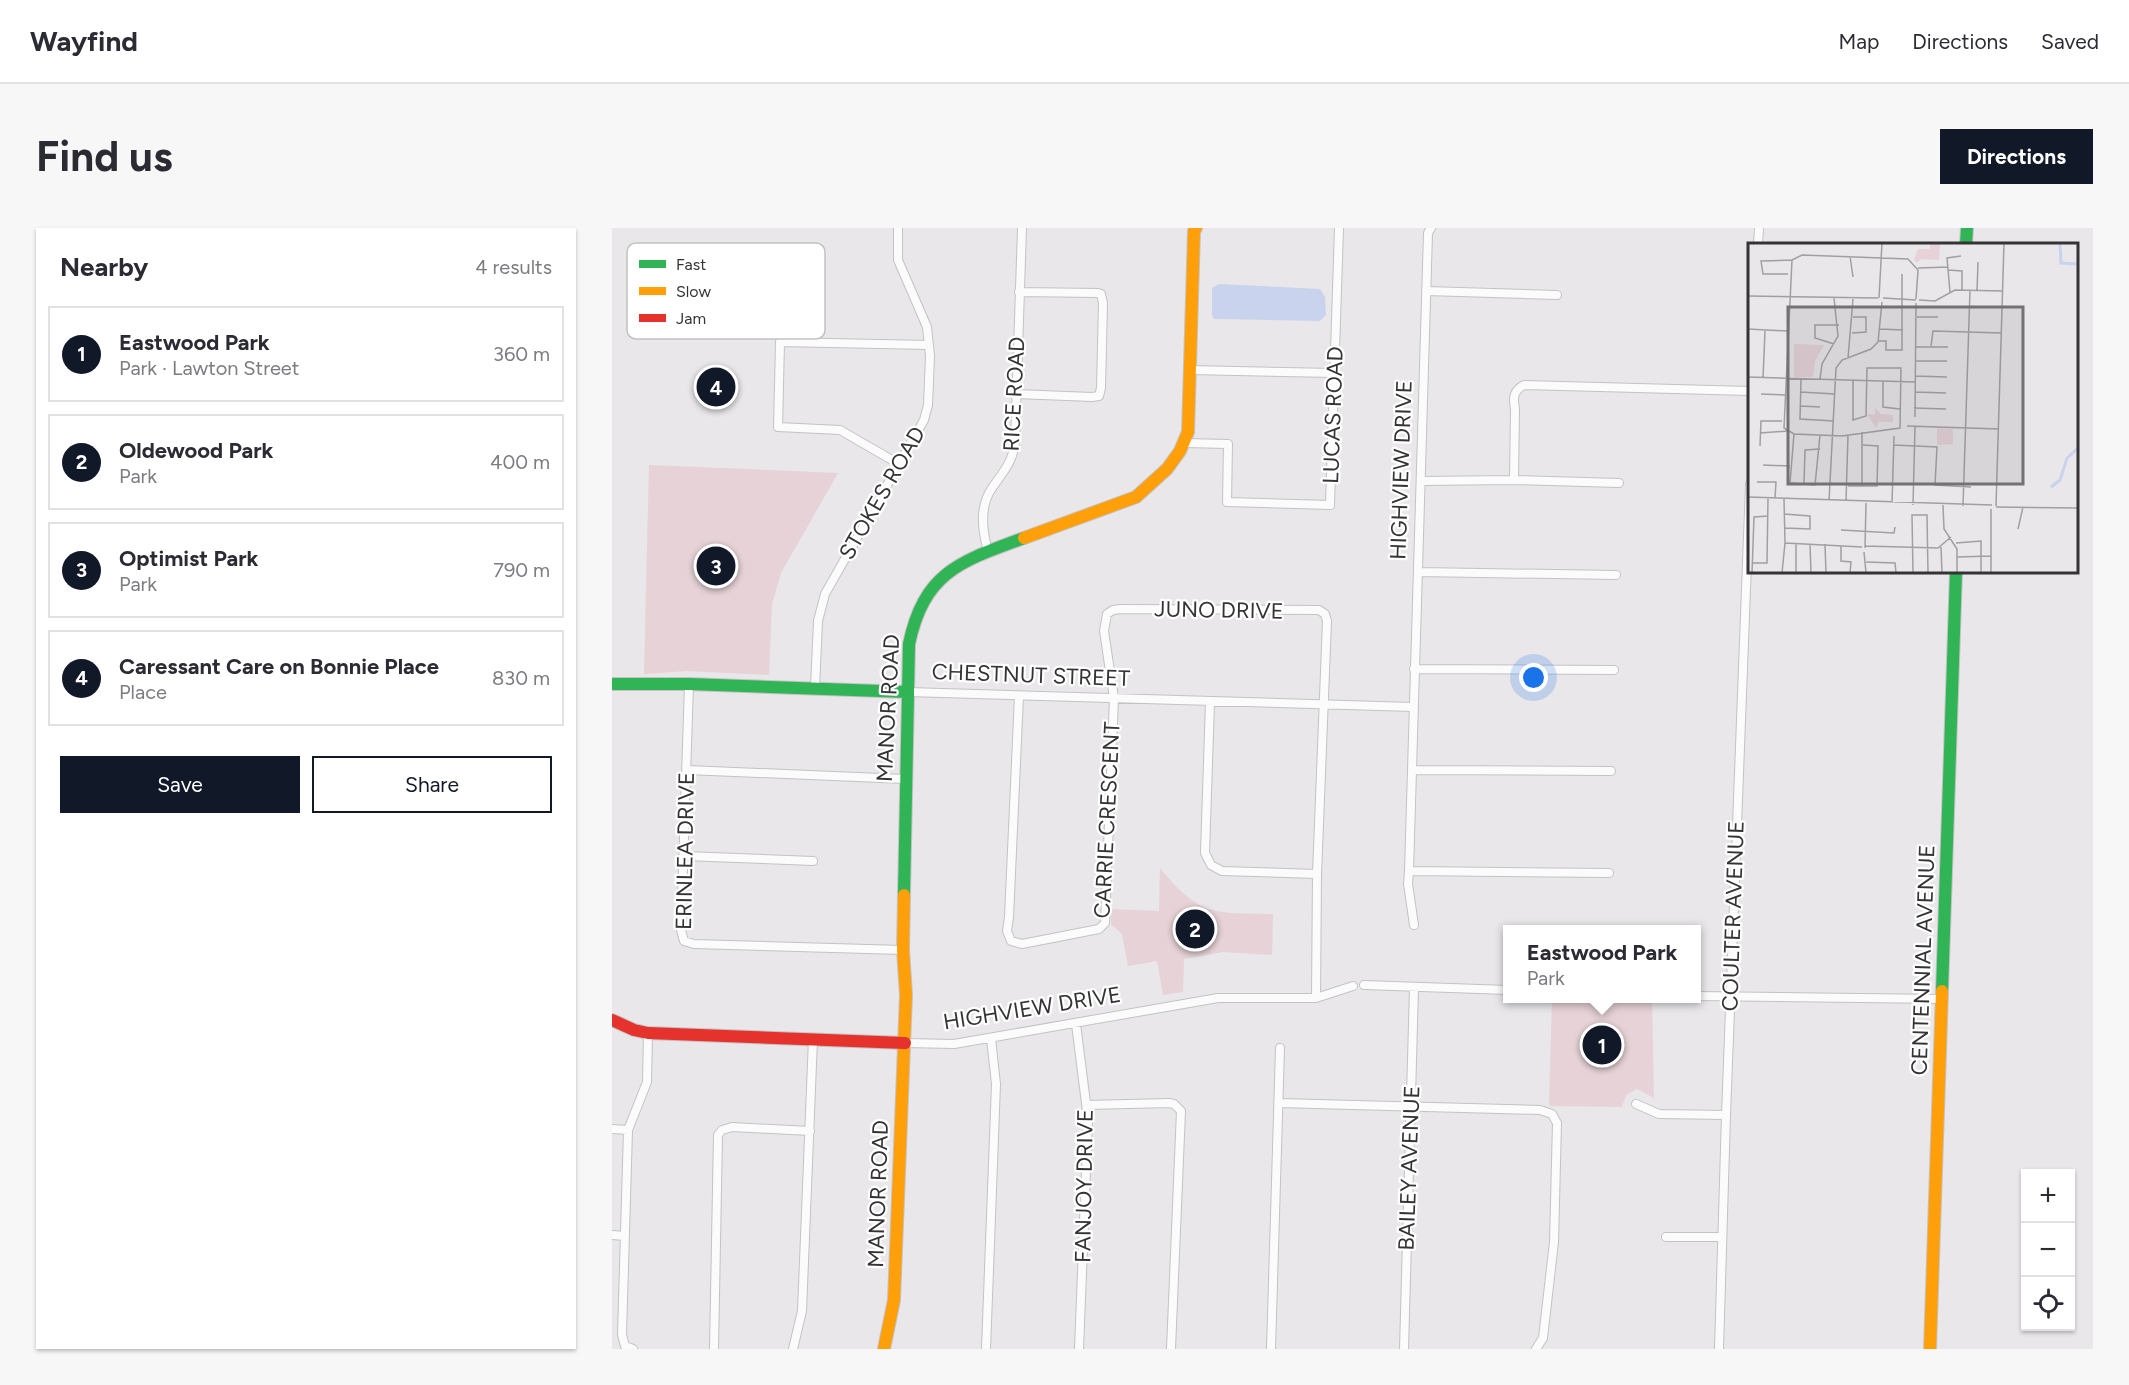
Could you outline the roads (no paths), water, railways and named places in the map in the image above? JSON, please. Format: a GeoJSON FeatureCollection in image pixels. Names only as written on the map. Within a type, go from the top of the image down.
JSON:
{"type":"FeatureCollection","features":[{"type":"Feature","properties":{"kind":"street","name":"STOKES ROAD"},"geometry":{"type":"LineString","coordinates":[[815,688],[818,621],[825,594],[927,413],[929,345],[927,327],[898,260],[898,228]]}},
{"type":"Feature","properties":{"kind":"street","name":"RICE ROAD"},"geometry":{"type":"LineString","coordinates":[[988,551],[983,528],[983,511],[991,489],[1006,470],[1014,452],[1022,228]]}},
{"type":"Feature","properties":{"kind":"street","name":"LUCAS ROAD"},"geometry":{"type":"LineString","coordinates":[[1184,443],[1228,444],[1227,502],[1330,505],[1339,228]]}},
{"type":"Feature","properties":{"kind":"street"},"geometry":{"type":"LineString","coordinates":[[1758,243],[1759,228]]}},
{"type":"Feature","properties":{"kind":"street"},"geometry":{"type":"LineString","coordinates":[[1966,243],[1967,228]]}},
{"type":"Feature","properties":{"kind":"street","name":"MANOR ROAD"},"geometry":{"type":"LineString","coordinates":[[884,1349],[894,1300],[905,1042],[906,995],[903,950],[905,779],[909,644],[915,617],[936,583],[954,567],[988,551],[1136,497],[1165,470],[1184,443],[1188,432],[1194,229]]}},
{"type":"Feature","properties":{"kind":"street","name":"HIGHVIEW DRIVE"},"geometry":{"type":"LineString","coordinates":[[1413,707],[1428,230]]}},
{"type":"Feature","properties":{"kind":"street"},"geometry":{"type":"LineString","coordinates":[[1426,291],[1557,294]]}},
{"type":"Feature","properties":{"kind":"street"},"geometry":{"type":"LineString","coordinates":[[1016,394],[1099,396],[1104,303],[1098,292],[1019,292]]}},
{"type":"Feature","properties":{"kind":"street"},"geometry":{"type":"LineString","coordinates":[[899,464],[840,430],[778,427],[780,342],[929,345]]}},
{"type":"Feature","properties":{"kind":"street"},"geometry":{"type":"LineString","coordinates":[[1190,370],[1334,373]]}},
{"type":"Feature","properties":{"kind":"street"},"geometry":{"type":"LineString","coordinates":[[1514,480],[1514,398],[1515,393],[1524,385],[1748,391]]}},
{"type":"Feature","properties":{"kind":"street"},"geometry":{"type":"LineString","coordinates":[[1421,481],[1514,480],[1619,483]]}},
{"type":"Feature","properties":{"kind":"street","name":"COULTER AVENUE"},"geometry":{"type":"LineString","coordinates":[[1719,1349],[1748,511]]}},
{"type":"Feature","properties":{"kind":"street"},"geometry":{"type":"LineString","coordinates":[[1419,572],[1616,574]]}},
{"type":"Feature","properties":{"kind":"street","name":"CENTENNIAL AVENUE"},"geometry":{"type":"LineString","coordinates":[[1930,1349],[1956,573]]}},
{"type":"Feature","properties":{"kind":"street","name":"JUNO DRIVE"},"geometry":{"type":"LineString","coordinates":[[1114,698],[1104,622],[1107,614],[1113,610],[1319,610],[1327,618],[1323,705]]}},
{"type":"Feature","properties":{"kind":"street"},"geometry":{"type":"LineString","coordinates":[[1414,669],[1614,670]]}},
{"type":"Feature","properties":{"kind":"street","name":"CHESTNUT STREET"},"geometry":{"type":"LineString","coordinates":[[612,684],[689,684],[1413,707]]}},
{"type":"Feature","properties":{"kind":"street","name":"ERINLEA DRIVE"},"geometry":{"type":"LineString","coordinates":[[689,684],[681,930],[684,941],[689,944],[903,950]]}},
{"type":"Feature","properties":{"kind":"street","name":"CARRIE CRESCENT"},"geometry":{"type":"LineString","coordinates":[[1019,696],[1007,931],[1011,941],[1022,944],[1100,929],[1105,923],[1114,698]]}},
{"type":"Feature","properties":{"kind":"street"},"geometry":{"type":"LineString","coordinates":[[1210,702],[1205,853],[1210,865],[1222,871],[1317,874]]}},
{"type":"Feature","properties":{"kind":"street"},"geometry":{"type":"LineString","coordinates":[[1316,998],[1317,874],[1323,705]]}},
{"type":"Feature","properties":{"kind":"street"},"geometry":{"type":"LineString","coordinates":[[1413,707],[1408,884],[1414,925]]}},
{"type":"Feature","properties":{"kind":"street"},"geometry":{"type":"LineString","coordinates":[[687,770],[905,779]]}},
{"type":"Feature","properties":{"kind":"street"},"geometry":{"type":"LineString","coordinates":[[1412,770],[1611,771]]}},
{"type":"Feature","properties":{"kind":"street"},"geometry":{"type":"LineString","coordinates":[[684,856],[813,861]]}},
{"type":"Feature","properties":{"kind":"street"},"geometry":{"type":"LineString","coordinates":[[1409,871],[1609,873]]}},
{"type":"Feature","properties":{"kind":"street"},"geometry":{"type":"LineString","coordinates":[[1364,985],[1503,990]]}},
{"type":"Feature","properties":{"kind":"street","name":"HIGHVIEW DRIVE"},"geometry":{"type":"LineString","coordinates":[[612,1020],[634,1030],[648,1033],[954,1044],[1218,998],[1316,998],[1353,986]]}},
{"type":"Feature","properties":{"kind":"street","name":"BAILEY AVENUE"},"geometry":{"type":"LineString","coordinates":[[1404,1349],[1414,988]]}},
{"type":"Feature","properties":{"kind":"street"},"geometry":{"type":"LineString","coordinates":[[1701,996],[1943,999]]}},
{"type":"Feature","properties":{"kind":"street","name":"FANJOY DRIVE"},"geometry":{"type":"LineString","coordinates":[[1077,1024],[1088,1132],[1079,1349]]}},
{"type":"Feature","properties":{"kind":"street"},"geometry":{"type":"LineString","coordinates":[[633,1349],[625,1346],[622,1335],[628,1130],[646,1082],[648,1033]]}},
{"type":"Feature","properties":{"kind":"street"},"geometry":{"type":"LineString","coordinates":[[793,1349],[802,1311],[813,1039]]}},
{"type":"Feature","properties":{"kind":"street"},"geometry":{"type":"LineString","coordinates":[[986,1349],[996,1084],[991,1039]]}},
{"type":"Feature","properties":{"kind":"street"},"geometry":{"type":"LineString","coordinates":[[1271,1349],[1280,1048]]}},
{"type":"Feature","properties":{"kind":"street"},"geometry":{"type":"LineString","coordinates":[[1087,1105],[1169,1103],[1174,1104],[1181,1111],[1171,1349]]}},
{"type":"Feature","properties":{"kind":"street"},"geometry":{"type":"LineString","coordinates":[[1279,1103],[1540,1110],[1551,1114],[1557,1124],[1554,1242],[1543,1338],[1536,1349]]}},
{"type":"Feature","properties":{"kind":"street"},"geometry":{"type":"LineString","coordinates":[[1636,1104],[1659,1114],[1726,1115]]}},
{"type":"Feature","properties":{"kind":"street"},"geometry":{"type":"LineString","coordinates":[[714,1349],[718,1135],[722,1130],[732,1127],[810,1131]]}},
{"type":"Feature","properties":{"kind":"street"},"geometry":{"type":"LineString","coordinates":[[612,1129],[628,1130]]}},
{"type":"Feature","properties":{"kind":"street"},"geometry":{"type":"LineString","coordinates":[[612,1235],[625,1236]]}},
{"type":"Feature","properties":{"kind":"street"},"geometry":{"type":"LineString","coordinates":[[1666,1237],[1722,1238]]}},
{"type":"Feature","properties":{"kind":"water"},"geometry":{"type":"Polygon","coordinates":[[[1219,284],[1320,289],[1325,297],[1326,315],[1320,321],[1214,319],[1212,288],[1219,284]]]}},
{"type":"Feature","properties":{"kind":"place","name":"Caressant Care on Bonnie Place"},"geometry":{"type":"Point","coordinates":[716,387]}},
{"type":"Feature","properties":{"kind":"place","name":"Optimist Park"},"geometry":{"type":"Point","coordinates":[716,566]}},
{"type":"Feature","properties":{"kind":"place","name":"Oldewood Park"},"geometry":{"type":"Point","coordinates":[1195,929]}},
{"type":"Feature","properties":{"kind":"place","name":"Eastwood Park"},"geometry":{"type":"Point","coordinates":[1602,1045]}}]}
